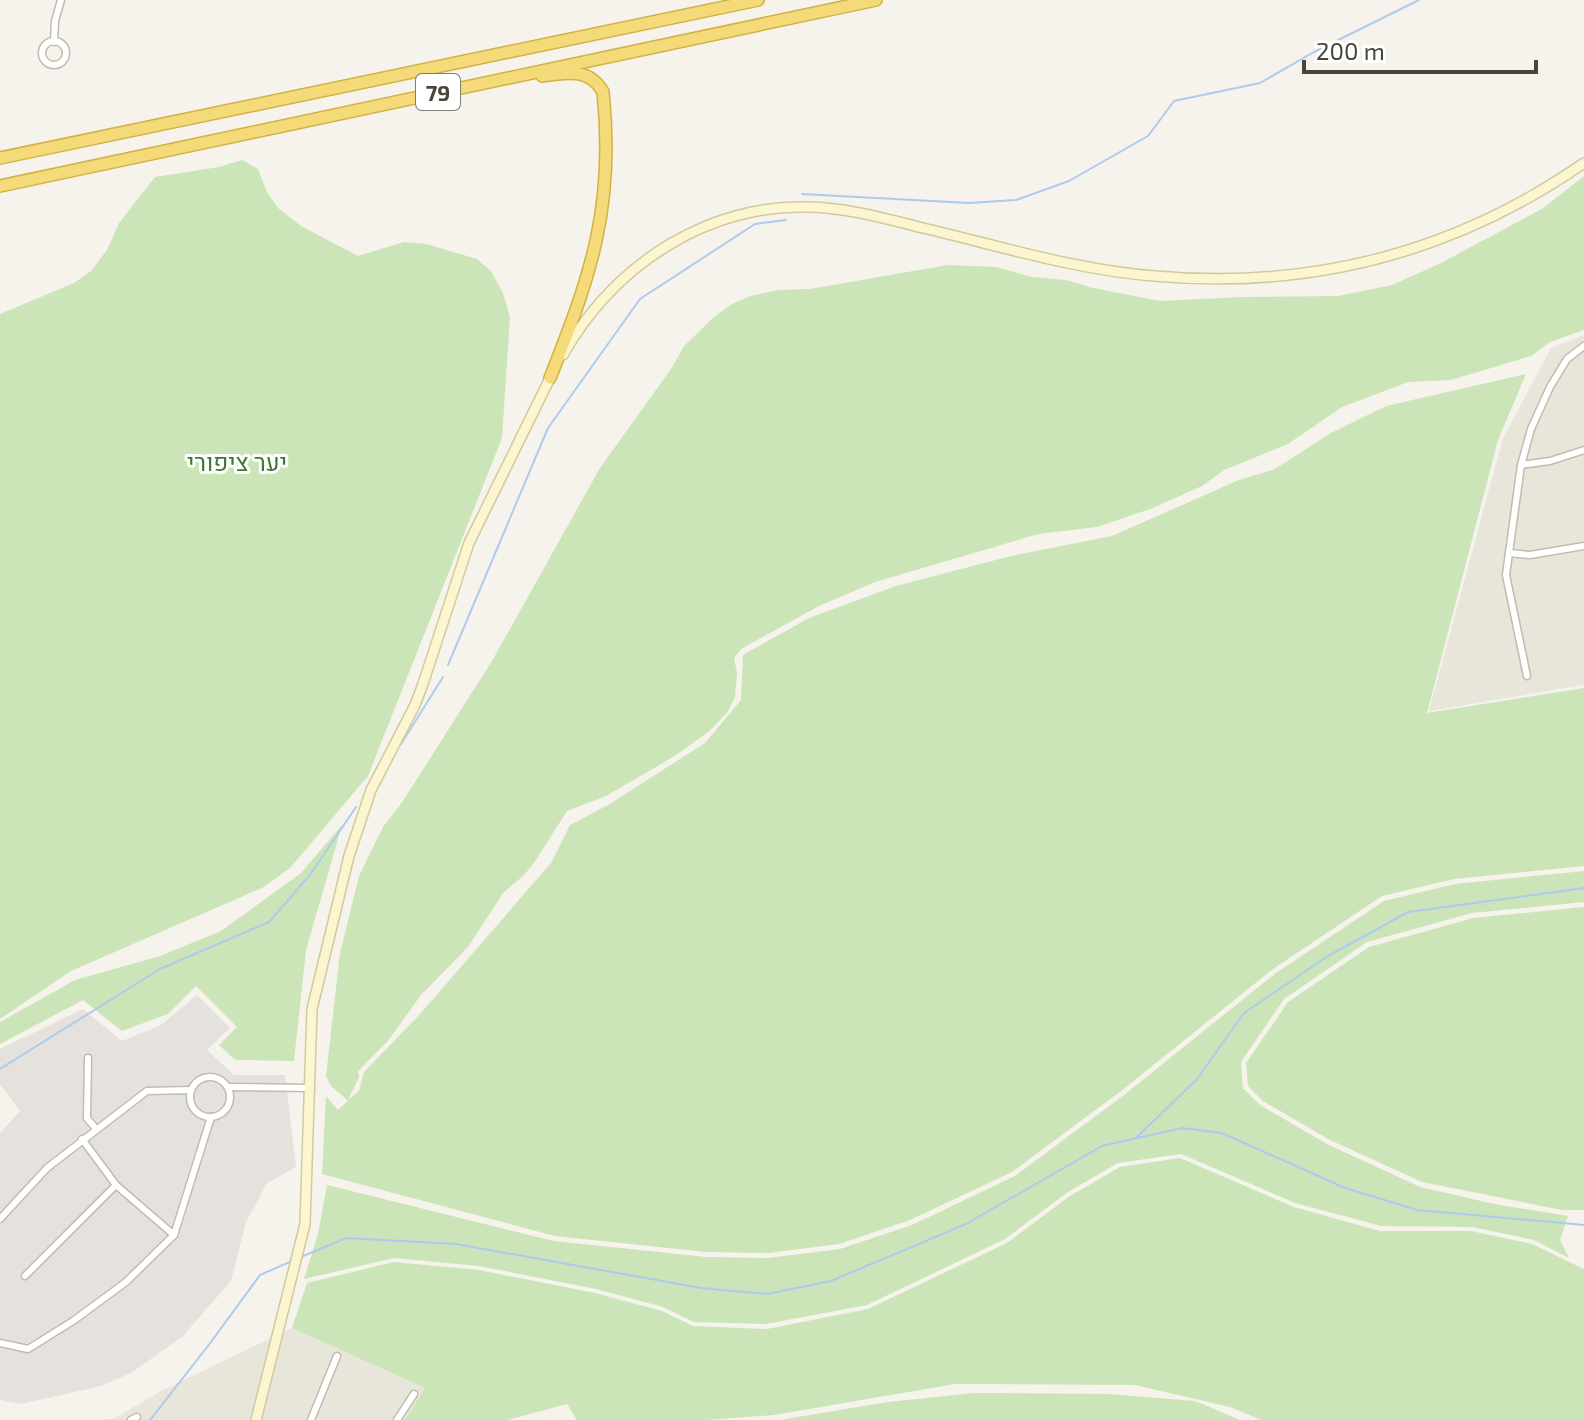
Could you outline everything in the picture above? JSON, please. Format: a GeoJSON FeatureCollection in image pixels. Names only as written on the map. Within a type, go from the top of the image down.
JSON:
{"type":"FeatureCollection","features":[{"type":"Feature","properties":{"kind":"highway","name":"79"},"geometry":{"type":"LineString","coordinates":[[0,158],[758,0]]}},
{"type":"Feature","properties":{"kind":"highway","name":"79"},"geometry":{"type":"LineString","coordinates":[[0,186],[876,0]]}},
{"type":"Feature","properties":{"kind":"highway"},"geometry":{"type":"LineString","coordinates":[[431,94],[573,72],[592,78],[603,92],[607,146],[601,222],[578,306],[550,378]]}},
{"type":"Feature","properties":{"kind":"main road"},"geometry":{"type":"LineString","coordinates":[[256,1418],[305,1224],[312,1009],[349,856],[371,790],[415,705],[469,543],[550,378],[574,337],[602,300],[645,259],[701,228],[753,212],[803,207],[854,211],[1085,267],[1155,276],[1241,278],[1338,268],[1416,250],[1504,213],[1584,163]]}},
{"type":"Feature","properties":{"kind":"street"},"geometry":{"type":"LineString","coordinates":[[54,42],[55,21],[61,0]]}},
{"type":"Feature","properties":{"kind":"street"},"geometry":{"type":"LineString","coordinates":[[1527,676],[1506,581],[1521,465],[1531,429],[1558,371],[1567,359],[1584,346]]}},
{"type":"Feature","properties":{"kind":"street"},"geometry":{"type":"LineString","coordinates":[[1521,465],[1550,461],[1584,450]]}},
{"type":"Feature","properties":{"kind":"street"},"geometry":{"type":"LineString","coordinates":[[1509,553],[1530,555],[1584,546]]}},
{"type":"Feature","properties":{"kind":"street"},"geometry":{"type":"LineString","coordinates":[[88,1058],[87,1118],[96,1129]]}},
{"type":"Feature","properties":{"kind":"street"},"geometry":{"type":"LineString","coordinates":[[212,1076],[228,1087],[231,1094],[224,1112],[211,1117],[194,1109],[191,1090],[200,1080],[212,1076]]}},
{"type":"Feature","properties":{"kind":"street"},"geometry":{"type":"LineString","coordinates":[[228,1087],[311,1088]]}},
{"type":"Feature","properties":{"kind":"street"},"geometry":{"type":"LineString","coordinates":[[0,1219],[47,1168],[147,1091],[191,1090]]}},
{"type":"Feature","properties":{"kind":"street"},"geometry":{"type":"LineString","coordinates":[[0,1343],[28,1349],[126,1282],[174,1235],[211,1117]]}},
{"type":"Feature","properties":{"kind":"street"},"geometry":{"type":"LineString","coordinates":[[82,1139],[116,1185],[174,1235]]}},
{"type":"Feature","properties":{"kind":"street"},"geometry":{"type":"LineString","coordinates":[[25,1276],[116,1185]]}},
{"type":"Feature","properties":{"kind":"street"},"geometry":{"type":"LineString","coordinates":[[311,1420],[337,1356]]}},
{"type":"Feature","properties":{"kind":"street"},"geometry":{"type":"LineString","coordinates":[[397,1420],[414,1394]]}},
{"type":"Feature","properties":{"kind":"shaded area"},"geometry":{"type":"Polygon","coordinates":[[[1584,335],[1584,685],[1429,711],[1503,438],[1551,348],[1584,335]]]}},
{"type":"Feature","properties":{"kind":"shaded area"},"geometry":{"type":"Polygon","coordinates":[[[197,995],[230,1028],[207,1050],[234,1075],[285,1075],[296,1167],[267,1183],[246,1222],[231,1281],[182,1337],[131,1373],[101,1386],[21,1404],[0,1400],[0,1133],[20,1111],[0,1084],[0,1049],[83,1009],[122,1041],[161,1025],[197,995]]]}},
{"type":"Feature","properties":{"kind":"shaded area"},"geometry":{"type":"Polygon","coordinates":[[[292,1328],[425,1388],[405,1420],[99,1420],[115,1418],[163,1390],[292,1328]]]}},
{"type":"Feature","properties":{"kind":"green space","name":"יער ציפורי"},"geometry":{"type":"Polygon","coordinates":[[[242,160],[258,169],[267,192],[278,208],[301,226],[358,256],[404,242],[426,244],[477,259],[491,271],[503,293],[510,317],[502,438],[368,776],[290,868],[262,888],[71,971],[0,1019],[0,314],[74,283],[91,271],[107,250],[119,223],[155,177],[219,167],[242,160]]]}},
{"type":"Feature","properties":{"kind":"green space"},"geometry":{"type":"Polygon","coordinates":[[[1584,176],[1584,330],[1550,342],[1531,356],[1451,380],[1408,382],[1342,407],[1288,444],[1224,470],[1202,486],[1153,508],[1097,527],[1038,534],[875,582],[819,606],[741,649],[734,658],[737,673],[735,697],[727,713],[708,732],[673,757],[606,796],[567,811],[534,863],[503,893],[468,947],[421,995],[388,1041],[358,1071],[359,1077],[348,1100],[359,1091],[364,1072],[421,1013],[551,863],[570,825],[608,805],[705,743],[741,700],[743,655],[809,618],[896,586],[1011,556],[1112,536],[1239,480],[1275,469],[1331,433],[1386,406],[1526,374],[1498,440],[1427,713],[1584,688],[1584,866],[1454,879],[1382,896],[1273,969],[1121,1091],[1012,1172],[910,1220],[839,1244],[768,1253],[706,1252],[555,1236],[322,1174],[326,1096],[338,1110],[348,1101],[331,1086],[326,1076],[340,953],[359,876],[383,827],[403,801],[492,661],[600,468],[684,346],[714,317],[750,296],[948,265],[996,267],[1032,277],[1066,280],[1160,301],[1338,296],[1392,285],[1439,264],[1542,209],[1584,176]]]}},
{"type":"Feature","properties":{"kind":"green space"},"geometry":{"type":"Polygon","coordinates":[[[342,825],[306,950],[294,1061],[235,1060],[219,1045],[237,1027],[196,986],[168,1014],[122,1031],[83,1000],[0,1044],[0,1022],[75,980],[160,956],[221,931],[301,873],[342,825]]]}},
{"type":"Feature","properties":{"kind":"green space"},"geometry":{"type":"Polygon","coordinates":[[[1584,871],[1584,902],[1472,913],[1367,942],[1284,999],[1241,1062],[1243,1088],[1260,1105],[1327,1144],[1420,1187],[1494,1204],[1568,1216],[1560,1240],[1569,1258],[1534,1240],[1472,1227],[1381,1226],[1295,1203],[1181,1154],[1118,1163],[1068,1192],[1005,1239],[867,1305],[766,1324],[694,1322],[663,1307],[596,1289],[479,1266],[394,1258],[304,1279],[318,1234],[327,1185],[554,1241],[706,1257],[768,1258],[840,1249],[912,1225],[1015,1176],[1124,1095],[1276,973],[1384,901],[1455,884],[1584,871]]]}},
{"type":"Feature","properties":{"kind":"green space"},"geometry":{"type":"Polygon","coordinates":[[[1584,907],[1584,1210],[1562,1210],[1422,1182],[1330,1140],[1263,1101],[1248,1086],[1246,1063],[1288,1002],[1369,947],[1473,918],[1584,907]]]}},
{"type":"Feature","properties":{"kind":"green space"},"geometry":{"type":"Polygon","coordinates":[[[1180,1158],[1294,1207],[1380,1231],[1471,1231],[1532,1244],[1584,1269],[1584,1420],[1261,1420],[1230,1407],[1135,1385],[955,1384],[774,1415],[706,1420],[577,1420],[567,1404],[508,1420],[405,1420],[425,1388],[292,1328],[307,1283],[394,1262],[479,1270],[595,1293],[662,1311],[693,1326],[767,1329],[868,1309],[1007,1243],[1070,1196],[1120,1167],[1180,1158]]]}},
{"type":"Feature","properties":{"kind":"green space"},"geometry":{"type":"Polygon","coordinates":[[[974,1393],[1109,1394],[1195,1401],[1240,1420],[780,1420],[888,1402],[974,1393]]]}},
{"type":"Feature","properties":{"kind":"waterway"},"geometry":{"type":"LineString","coordinates":[[802,194],[969,203],[1016,200],[1069,181],[1148,136],[1174,101],[1260,83],[1314,52],[1419,0]]}},
{"type":"Feature","properties":{"kind":"waterway"},"geometry":{"type":"LineString","coordinates":[[448,665],[548,428],[640,299],[755,224],[786,220]]}},
{"type":"Feature","properties":{"kind":"waterway"},"geometry":{"type":"LineString","coordinates":[[401,744],[443,677]]}},
{"type":"Feature","properties":{"kind":"waterway"},"geometry":{"type":"LineString","coordinates":[[0,1069],[160,969],[269,922],[310,875],[356,807]]}},
{"type":"Feature","properties":{"kind":"waterway"},"geometry":{"type":"LineString","coordinates":[[1137,1137],[1197,1079],[1244,1013],[1328,956],[1408,912],[1584,888]]}},
{"type":"Feature","properties":{"kind":"waterway"},"geometry":{"type":"LineString","coordinates":[[301,1257],[346,1238],[456,1244],[701,1288],[767,1294],[831,1281],[966,1224],[1102,1146],[1182,1128],[1222,1133],[1345,1188],[1417,1210],[1584,1225]]}},
{"type":"Feature","properties":{"kind":"waterway"},"geometry":{"type":"LineString","coordinates":[[150,1420],[260,1275],[292,1261]]}}]}
